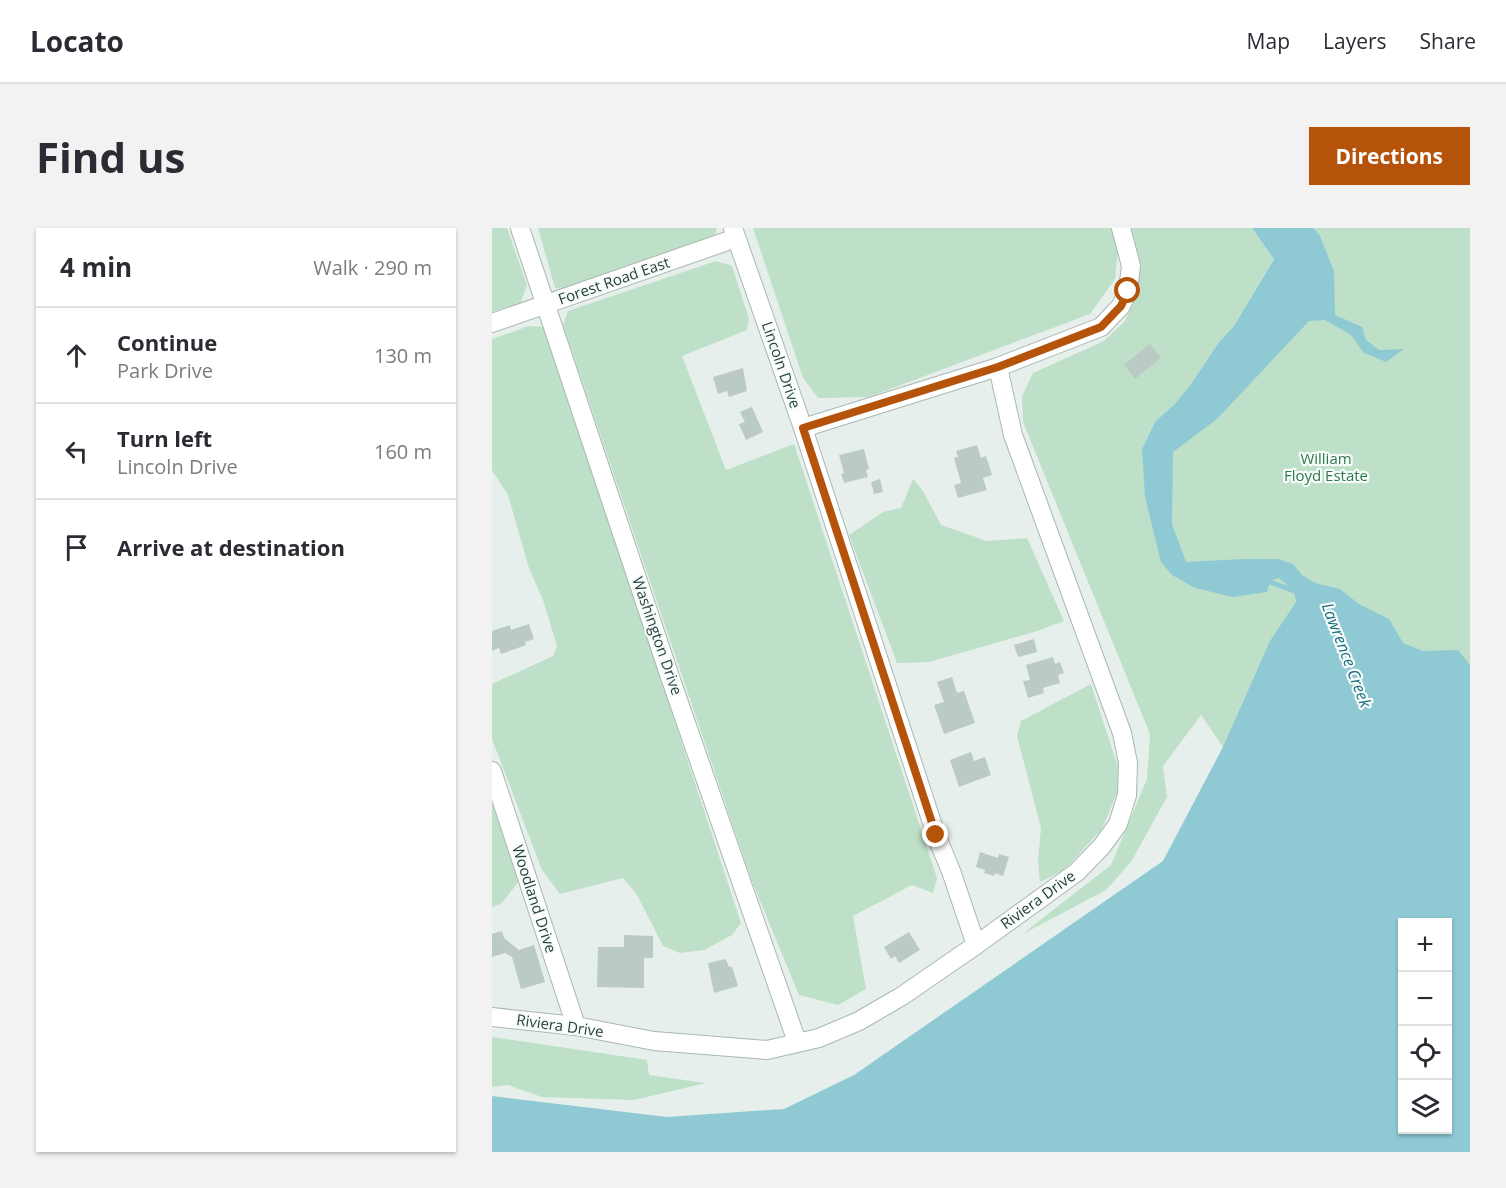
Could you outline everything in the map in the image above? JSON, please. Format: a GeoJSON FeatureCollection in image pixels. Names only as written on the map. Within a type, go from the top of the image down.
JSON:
{"type":"FeatureCollection","features":[{"type":"Feature","properties":{"kind":"street","name":"Washington Drive"},"geometry":{"type":"LineString","coordinates":[[520,228],[670,677],[797,1042]]}},
{"type":"Feature","properties":{"kind":"street"},"geometry":{"type":"LineString","coordinates":[[803,428],[998,367],[1101,327],[1121,306],[1128,291],[1131,266],[1121,228]]}},
{"type":"Feature","properties":{"kind":"street","name":"Forest Road East"},"geometry":{"type":"LineString","coordinates":[[492,323],[735,233]]}},
{"type":"Feature","properties":{"kind":"street","name":"Lincoln Drive"},"geometry":{"type":"LineString","coordinates":[[735,233],[803,428],[936,835],[976,945]]}},
{"type":"Feature","properties":{"kind":"street","name":"Riviera Drive"},"geometry":{"type":"LineString","coordinates":[[492,1017],[576,1026],[654,1041],[767,1050],[819,1038],[859,1021],[903,996],[1077,872],[1102,846],[1118,824],[1127,795],[1128,762],[1122,733],[1013,435],[998,367]]}},
{"type":"Feature","properties":{"kind":"street","name":"Woodland Drive"},"geometry":{"type":"LineString","coordinates":[[492,771],[576,1026]]}},
{"type":"Feature","properties":{"kind":"green space"},"geometry":{"type":"Polygon","coordinates":[[[492,228],[507,228],[527,285],[521,302],[492,312],[492,228]]]}},
{"type":"Feature","properties":{"kind":"green space"},"geometry":{"type":"Polygon","coordinates":[[[538,228],[717,228],[714,238],[565,289],[555,288],[538,228]]]}},
{"type":"Feature","properties":{"kind":"green space"},"geometry":{"type":"Polygon","coordinates":[[[753,228],[1112,228],[1118,250],[1115,279],[1090,314],[869,397],[818,398],[803,378],[753,228]]]}},
{"type":"Feature","properties":{"kind":"green space","name":"William Floyd Estate"},"geometry":{"type":"Polygon","coordinates":[[[1128,228],[1252,228],[1274,258],[1234,326],[1219,342],[1175,405],[1155,422],[1142,449],[1186,562],[1172,524],[1172,501],[1168,490],[1176,430],[1299,243],[1289,228],[1470,228],[1470,702],[1223,747],[1201,715],[1163,766],[1167,797],[1131,862],[1106,890],[1021,935],[1111,865],[1147,779],[1150,734],[1023,422],[1022,396],[1033,373],[1104,341],[1125,321],[1140,287],[1128,228]]]}},
{"type":"Feature","properties":{"kind":"green space"},"geometry":{"type":"Polygon","coordinates":[[[716,261],[732,266],[749,319],[747,330],[682,356],[726,470],[794,444],[937,878],[933,893],[912,885],[853,916],[866,989],[838,1005],[799,995],[751,879],[563,325],[568,311],[716,261]]]}},
{"type":"Feature","properties":{"kind":"green space"},"geometry":{"type":"Polygon","coordinates":[[[529,326],[545,327],[741,923],[732,935],[704,950],[680,953],[663,946],[636,893],[623,878],[560,894],[542,870],[492,739],[492,684],[553,656],[557,646],[543,600],[529,568],[508,495],[492,470],[492,339],[529,326]]]}},
{"type":"Feature","properties":{"kind":"green space"},"geometry":{"type":"Polygon","coordinates":[[[913,479],[923,491],[941,525],[987,541],[1027,538],[1064,621],[929,662],[897,663],[849,535],[883,512],[901,508],[913,479]]]}},
{"type":"Feature","properties":{"kind":"green space"},"geometry":{"type":"Polygon","coordinates":[[[1091,684],[1118,767],[1117,793],[1102,829],[1064,870],[1040,882],[1038,860],[1041,828],[1017,736],[1021,721],[1091,684]]]}},
{"type":"Feature","properties":{"kind":"green space"},"geometry":{"type":"Polygon","coordinates":[[[492,802],[519,881],[502,903],[492,907],[492,802]]]}},
{"type":"Feature","properties":{"kind":"green space"},"geometry":{"type":"Polygon","coordinates":[[[492,1037],[647,1060],[649,1075],[706,1083],[634,1100],[542,1097],[508,1085],[492,1087],[492,1037]]]}},
{"type":"Feature","properties":{"kind":"water"},"geometry":{"type":"Polygon","coordinates":[[[1252,228],[1313,228],[1319,234],[1334,271],[1335,315],[1362,327],[1366,340],[1379,350],[1404,349],[1386,362],[1364,353],[1351,335],[1325,320],[1309,321],[1217,419],[1173,452],[1172,524],[1186,562],[1278,559],[1293,564],[1302,575],[1315,583],[1340,589],[1359,604],[1389,619],[1403,643],[1423,651],[1458,650],[1470,665],[1470,1152],[492,1152],[492,1096],[667,1117],[784,1109],[854,1075],[1163,861],[1223,747],[1270,641],[1296,602],[1294,591],[1279,578],[1270,581],[1267,592],[1233,597],[1195,588],[1172,575],[1161,562],[1145,497],[1142,449],[1155,422],[1175,404],[1219,342],[1234,326],[1274,259],[1252,228]]]}},
{"type":"Feature","properties":{"kind":"building"},"geometry":{"type":"Polygon","coordinates":[[[1150,344],[1161,358],[1135,379],[1124,365],[1150,344]]]}},
{"type":"Feature","properties":{"kind":"building"},"geometry":{"type":"Polygon","coordinates":[[[743,368],[747,391],[729,397],[727,391],[718,394],[713,377],[743,368]]]}},
{"type":"Feature","properties":{"kind":"building"},"geometry":{"type":"Polygon","coordinates":[[[752,407],[763,432],[746,440],[739,424],[745,422],[740,412],[752,407]]]}},
{"type":"Feature","properties":{"kind":"building"},"geometry":{"type":"Polygon","coordinates":[[[977,445],[981,458],[986,456],[992,475],[983,478],[987,490],[958,498],[954,485],[961,483],[954,458],[958,457],[956,451],[977,445]]]}},
{"type":"Feature","properties":{"kind":"building"},"geometry":{"type":"Polygon","coordinates":[[[864,449],[869,469],[866,470],[868,477],[844,483],[839,455],[864,449]]]}},
{"type":"Feature","properties":{"kind":"building"},"geometry":{"type":"Polygon","coordinates":[[[880,479],[883,492],[874,494],[871,482],[880,479]]]}},
{"type":"Feature","properties":{"kind":"building"},"geometry":{"type":"Polygon","coordinates":[[[529,624],[534,639],[525,642],[526,645],[501,654],[499,648],[492,651],[492,631],[510,625],[511,630],[529,624]]]}},
{"type":"Feature","properties":{"kind":"building"},"geometry":{"type":"Polygon","coordinates":[[[1034,639],[1037,652],[1018,657],[1014,645],[1034,639]]]}},
{"type":"Feature","properties":{"kind":"building"},"geometry":{"type":"Polygon","coordinates":[[[1053,657],[1055,664],[1060,662],[1064,673],[1058,675],[1060,683],[1043,688],[1044,693],[1028,698],[1023,681],[1030,680],[1026,665],[1053,657]]]}},
{"type":"Feature","properties":{"kind":"building"},"geometry":{"type":"Polygon","coordinates":[[[952,677],[957,693],[964,691],[975,723],[944,734],[934,705],[944,702],[937,682],[952,677]]]}},
{"type":"Feature","properties":{"kind":"building"},"geometry":{"type":"Polygon","coordinates":[[[971,752],[974,761],[985,757],[991,775],[959,787],[950,760],[971,752]]]}},
{"type":"Feature","properties":{"kind":"building"},"geometry":{"type":"Polygon","coordinates":[[[980,852],[998,858],[999,854],[1009,857],[1003,876],[984,873],[985,870],[976,867],[980,852]]]}},
{"type":"Feature","properties":{"kind":"building"},"geometry":{"type":"Polygon","coordinates":[[[502,931],[504,938],[519,950],[534,945],[545,982],[521,989],[512,957],[505,953],[492,957],[492,934],[502,931]]]}},
{"type":"Feature","properties":{"kind":"building"},"geometry":{"type":"Polygon","coordinates":[[[909,932],[920,950],[899,963],[895,956],[891,959],[884,947],[909,932]]]}},
{"type":"Feature","properties":{"kind":"building"},"geometry":{"type":"Polygon","coordinates":[[[624,935],[653,936],[653,958],[644,958],[644,988],[597,987],[598,947],[624,947],[624,935]]]}},
{"type":"Feature","properties":{"kind":"building"},"geometry":{"type":"Polygon","coordinates":[[[726,959],[729,967],[732,967],[738,986],[714,993],[708,963],[726,959]]]}},
{"type":"Feature","properties":{"kind":"waterway","name":"Lawrence Creek"},"geometry":{"type":"LineString","coordinates":[[1264,580],[1300,593]]}},
{"type":"Feature","properties":{"kind":"route"},"geometry":{"type":"LineString","coordinates":[[936,835],[803,428],[998,367],[1101,327],[1121,306],[1128,291]]}}]}
